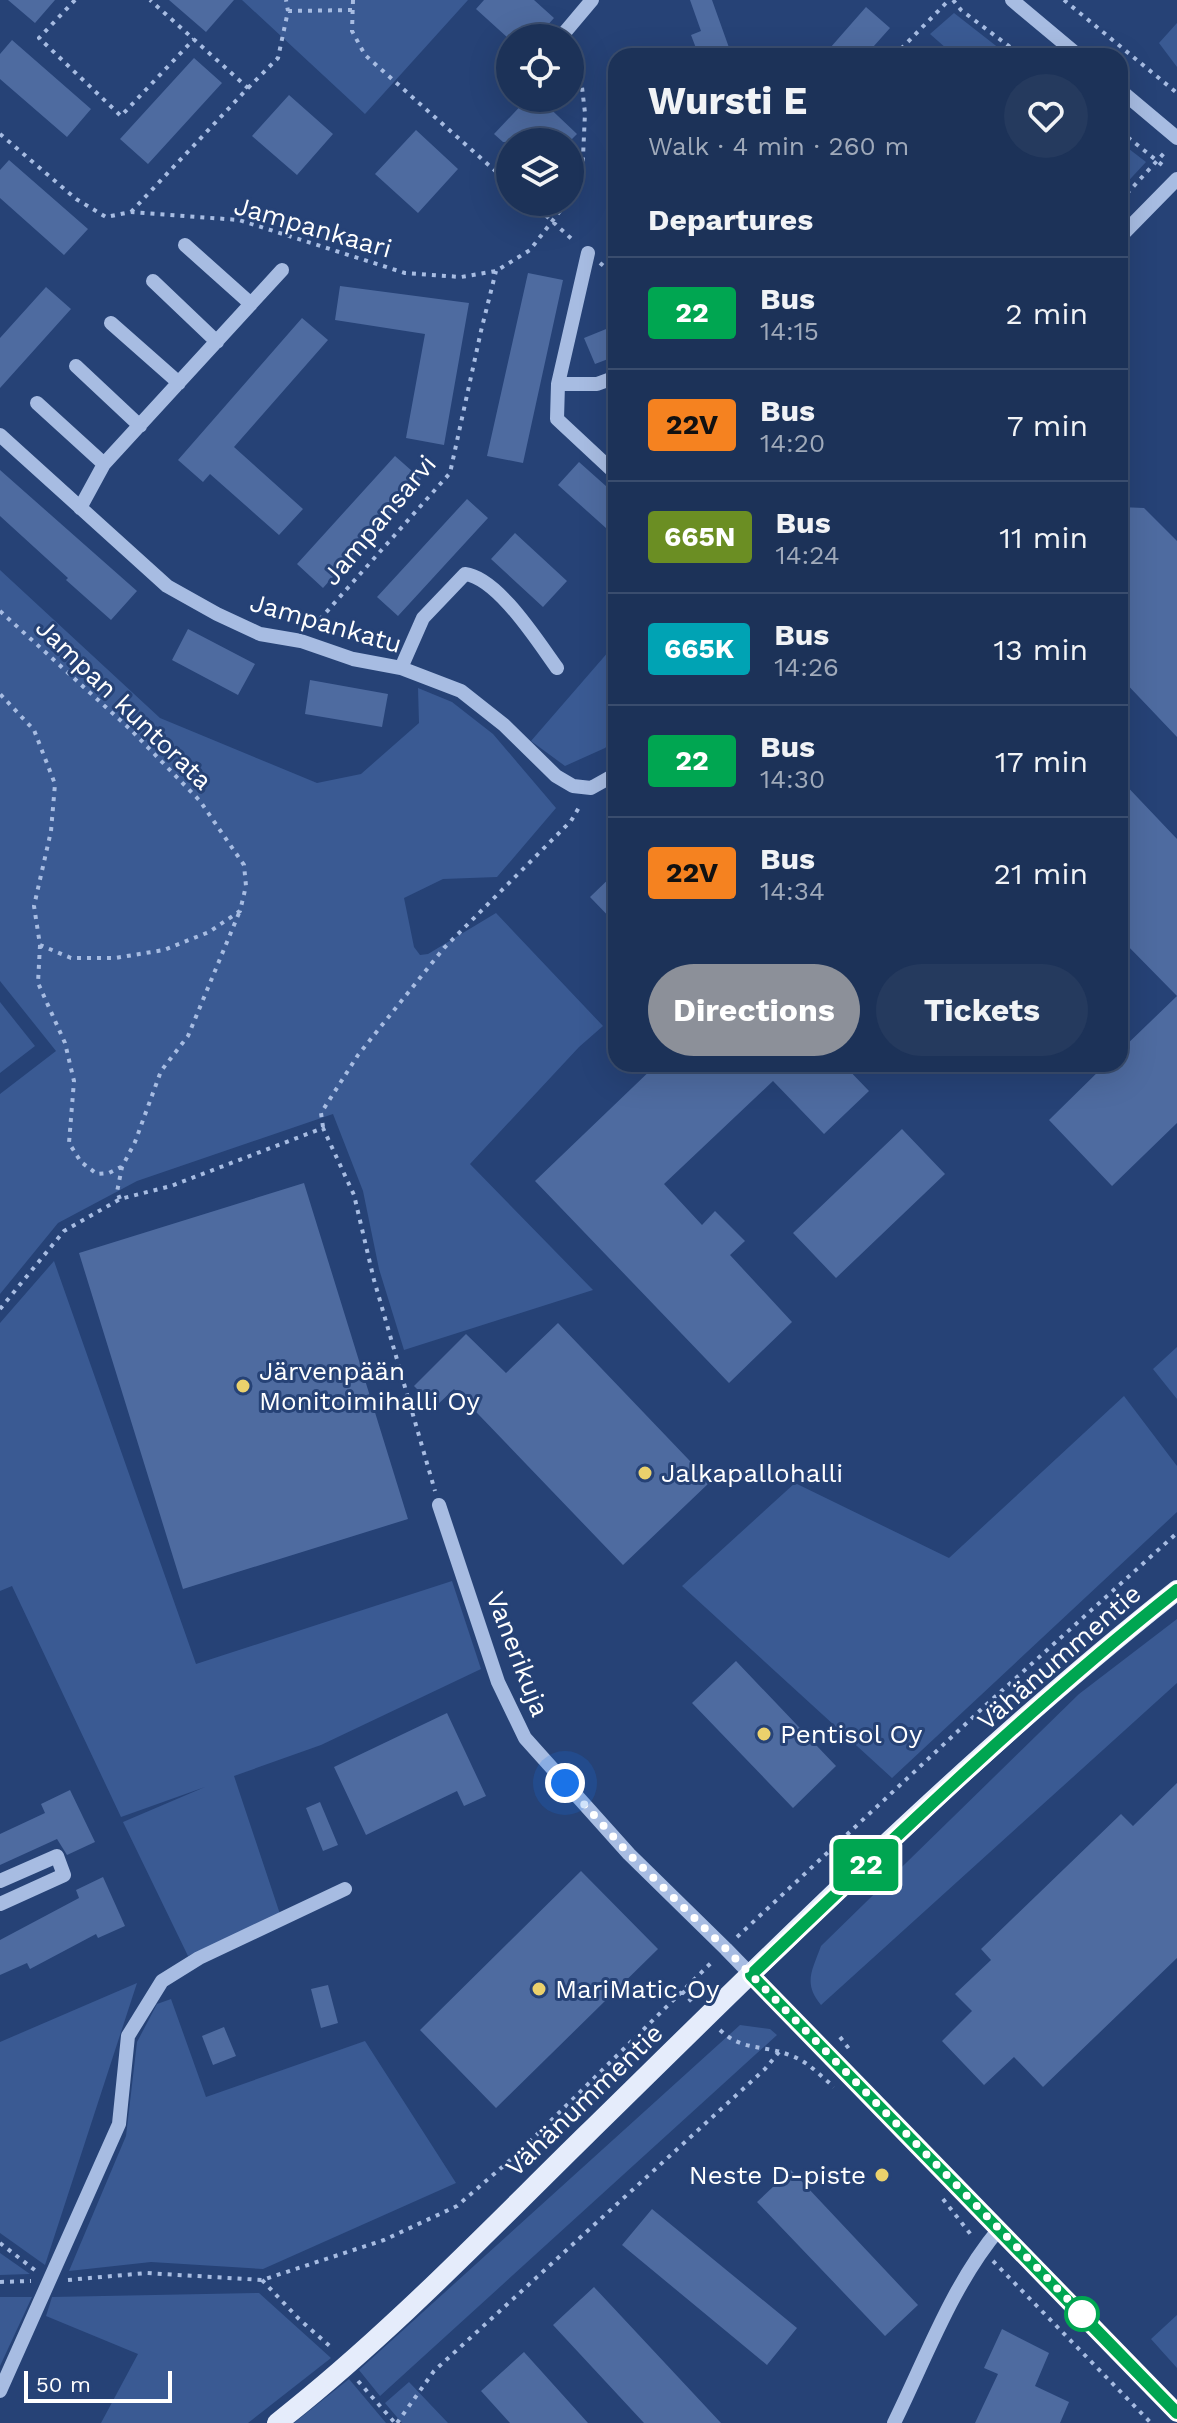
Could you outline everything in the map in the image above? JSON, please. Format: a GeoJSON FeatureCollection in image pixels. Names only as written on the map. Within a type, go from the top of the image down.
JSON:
{"type":"FeatureCollection","features":[{"type":"Feature","properties":{"kind":"main road","name":"Vähänummentie"},"geometry":{"type":"LineString","coordinates":[[277,2423],[400,2317],[707,2017],[993,1747],[1177,1590]]}},
{"type":"Feature","properties":{"kind":"street"},"geometry":{"type":"LineString","coordinates":[[572,23],[592,0]]}},
{"type":"Feature","properties":{"kind":"street"},"geometry":{"type":"LineString","coordinates":[[1012,0],[1069,48]]}},
{"type":"Feature","properties":{"kind":"street"},"geometry":{"type":"LineString","coordinates":[[1128,98],[1172,144]]}},
{"type":"Feature","properties":{"kind":"street"},"geometry":{"type":"LineString","coordinates":[[1128,227],[1172,174]]}},
{"type":"Feature","properties":{"kind":"street"},"geometry":{"type":"LineString","coordinates":[[185,245],[251,304]]}},
{"type":"Feature","properties":{"kind":"street"},"geometry":{"type":"LineString","coordinates":[[588,253],[558,384],[557,419],[608,467]]}},
{"type":"Feature","properties":{"kind":"street"},"geometry":{"type":"LineString","coordinates":[[80,508],[104,464],[282,270]]}},
{"type":"Feature","properties":{"kind":"street"},"geometry":{"type":"LineString","coordinates":[[153,281],[217,342]]}},
{"type":"Feature","properties":{"kind":"street"},"geometry":{"type":"LineString","coordinates":[[111,323],[179,383]]}},
{"type":"Feature","properties":{"kind":"street"},"geometry":{"type":"LineString","coordinates":[[76,366],[140,426]]}},
{"type":"Feature","properties":{"kind":"street"},"geometry":{"type":"LineString","coordinates":[[558,384],[597,384],[608,380]]}},
{"type":"Feature","properties":{"kind":"street"},"geometry":{"type":"LineString","coordinates":[[37,403],[104,464]]}},
{"type":"Feature","properties":{"kind":"street","name":"Jampankatu"},"geometry":{"type":"LineString","coordinates":[[0,435],[167,586],[260,634],[301,641],[353,659],[401,668],[461,691],[504,725],[556,776],[573,786],[591,788]]}},
{"type":"Feature","properties":{"kind":"street"},"geometry":{"type":"LineString","coordinates":[[401,668],[423,618],[465,574],[476,575],[512,606],[557,668]]}},
{"type":"Feature","properties":{"kind":"street"},"geometry":{"type":"LineString","coordinates":[[591,788],[608,778]]}},
{"type":"Feature","properties":{"kind":"street","name":"Vanerikuja"},"geometry":{"type":"LineString","coordinates":[[439,1505],[498,1682],[525,1738],[629,1854],[726,1949],[1177,2413]]}},
{"type":"Feature","properties":{"kind":"street"},"geometry":{"type":"LineString","coordinates":[[0,1881],[57,1856],[64,1875],[0,1904]]}},
{"type":"Feature","properties":{"kind":"street"},"geometry":{"type":"LineString","coordinates":[[0,2391],[119,2124],[128,2036],[162,1981],[199,1958],[345,1889]]}},
{"type":"Feature","properties":{"kind":"street"},"geometry":{"type":"LineString","coordinates":[[894,2423],[965,2277],[999,2229]]}},
{"type":"Feature","properties":{"kind":"path"},"geometry":{"type":"LineString","coordinates":[[75,0],[39,38],[121,116],[194,39]]}},
{"type":"Feature","properties":{"kind":"path"},"geometry":{"type":"LineString","coordinates":[[150,0],[248,88]]}},
{"type":"Feature","properties":{"kind":"path"},"geometry":{"type":"LineString","coordinates":[[131,212],[278,58],[288,11],[286,0]]}},
{"type":"Feature","properties":{"kind":"path"},"geometry":{"type":"LineString","coordinates":[[353,0],[352,31],[365,55],[496,172]]}},
{"type":"Feature","properties":{"kind":"path"},"geometry":{"type":"LineString","coordinates":[[902,48],[951,0],[1011,48]]}},
{"type":"Feature","properties":{"kind":"path"},"geometry":{"type":"LineString","coordinates":[[1064,0],[1122,48]]}},
{"type":"Feature","properties":{"kind":"path"},"geometry":{"type":"LineString","coordinates":[[288,11],[353,10]]}},
{"type":"Feature","properties":{"kind":"path","name":"Jampankaari"},"geometry":{"type":"LineString","coordinates":[[572,23],[585,113],[584,135]]}},
{"type":"Feature","properties":{"kind":"path"},"geometry":{"type":"LineString","coordinates":[[1128,53],[1177,93]]}},
{"type":"Feature","properties":{"kind":"path","name":"Jampankaari"},"geometry":{"type":"LineString","coordinates":[[0,134],[76,199],[106,217],[131,212],[239,220],[405,273],[461,277],[496,271],[530,250],[558,216]]}},
{"type":"Feature","properties":{"kind":"path"},"geometry":{"type":"LineString","coordinates":[[1128,137],[1172,174]]}},
{"type":"Feature","properties":{"kind":"path"},"geometry":{"type":"LineString","coordinates":[[1128,192],[1172,144]]}},
{"type":"Feature","properties":{"kind":"path"},"geometry":{"type":"LineString","coordinates":[[547,216],[554,222]]}},
{"type":"Feature","properties":{"kind":"path","name":"Jampansarvi"},"geometry":{"type":"LineString","coordinates":[[301,641],[450,473],[496,271]]}},
{"type":"Feature","properties":{"kind":"path","name":"Jampan kuntorata"},"geometry":{"type":"LineString","coordinates":[[0,611],[131,730],[200,801],[244,865],[246,886],[240,911],[188,1036],[161,1071],[135,1142],[122,1167]]}},
{"type":"Feature","properties":{"kind":"path"},"geometry":{"type":"LineString","coordinates":[[0,694],[34,730],[55,784],[51,831],[34,906],[40,945],[38,983],[65,1043],[74,1081],[69,1143],[81,1162],[97,1174],[122,1167]]}},
{"type":"Feature","properties":{"kind":"path"},"geometry":{"type":"LineString","coordinates":[[439,1505],[374,1280],[354,1195],[323,1128],[321,1113],[358,1055],[444,948],[571,821],[591,788]]}},
{"type":"Feature","properties":{"kind":"path"},"geometry":{"type":"LineString","coordinates":[[40,945],[71,958],[115,958],[164,950],[209,932],[240,911]]}},
{"type":"Feature","properties":{"kind":"path"},"geometry":{"type":"LineString","coordinates":[[0,1309],[64,1231],[120,1199],[171,1186],[323,1128]]}},
{"type":"Feature","properties":{"kind":"path"},"geometry":{"type":"LineString","coordinates":[[120,1199],[117,1192],[122,1167]]}},
{"type":"Feature","properties":{"kind":"path"},"geometry":{"type":"LineString","coordinates":[[0,2282],[146,2273],[262,2280],[384,2240],[457,2206],[516,2155],[682,1991],[986,1705],[1177,1533]]}},
{"type":"Feature","properties":{"kind":"path"},"geometry":{"type":"LineString","coordinates":[[682,1991],[730,2039],[741,2045],[779,2052],[799,2060],[838,2091]]}},
{"type":"Feature","properties":{"kind":"path"},"geometry":{"type":"LineString","coordinates":[[358,2381],[396,2423],[434,2371],[765,2069],[779,2052]]}},
{"type":"Feature","properties":{"kind":"path"},"geometry":{"type":"LineString","coordinates":[[937,2193],[982,2250],[1151,2423]]}},
{"type":"Feature","properties":{"kind":"path"},"geometry":{"type":"LineString","coordinates":[[0,2243],[50,2281]]}},
{"type":"Feature","properties":{"kind":"path"},"geometry":{"type":"LineString","coordinates":[[262,2280],[333,2349]]}},
{"type":"Feature","properties":{"kind":"shaded area"},"geometry":{"type":"Polygon","coordinates":[[[242,0],[468,0],[365,114],[242,0]]]}},
{"type":"Feature","properties":{"kind":"shaded area"},"geometry":{"type":"Polygon","coordinates":[[[954,13],[999,48],[946,48],[930,34],[954,13]]]}},
{"type":"Feature","properties":{"kind":"shaded area"},"geometry":{"type":"Polygon","coordinates":[[[1177,23],[1177,67],[1159,43],[1177,23]]]}},
{"type":"Feature","properties":{"kind":"shaded area"},"geometry":{"type":"Polygon","coordinates":[[[1128,148],[1146,162],[1128,181],[1128,148]]]}},
{"type":"Feature","properties":{"kind":"shaded area"},"geometry":{"type":"Polygon","coordinates":[[[0,570],[160,718],[317,783],[361,774],[419,723],[418,688],[452,702],[493,734],[556,808],[497,877],[443,879],[404,898],[414,947],[420,955],[428,954],[496,913],[603,1026],[579,1047],[470,1164],[593,1290],[404,1350],[379,1269],[363,1191],[333,1114],[137,1181],[58,1223],[0,1294],[0,1094],[56,1051],[0,981],[0,570]]]}},
{"type":"Feature","properties":{"kind":"shaded area"},"geometry":{"type":"Polygon","coordinates":[[[608,652],[608,745],[565,766],[531,741],[608,652]]]}},
{"type":"Feature","properties":{"kind":"shaded area"},"geometry":{"type":"Polygon","coordinates":[[[0,1002],[35,1046],[0,1073],[0,1002]]]}},
{"type":"Feature","properties":{"kind":"shaded area"},"geometry":{"type":"Polygon","coordinates":[[[54,1261],[196,1664],[452,1581],[481,1669],[321,1745],[234,1776],[280,1914],[188,1956],[123,1822],[205,1787],[121,1817],[12,1586],[0,1591],[0,1323],[54,1261]]]}},
{"type":"Feature","properties":{"kind":"shaded area"},"geometry":{"type":"Polygon","coordinates":[[[1177,1347],[1177,1399],[1153,1369],[1177,1347]]]}},
{"type":"Feature","properties":{"kind":"shaded area"},"geometry":{"type":"Polygon","coordinates":[[[1124,1396],[1177,1466],[1177,1512],[892,1778],[682,1586],[795,1483],[949,1558],[1124,1396]]]}},
{"type":"Feature","properties":{"kind":"shaded area"},"geometry":{"type":"Polygon","coordinates":[[[1177,1619],[1177,1683],[821,2005],[812,1990],[811,1977],[821,1946],[1079,1694],[1177,1619]]]}},
{"type":"Feature","properties":{"kind":"shaded area"},"geometry":{"type":"Polygon","coordinates":[[[137,1983],[45,2265],[0,2233],[0,2042],[137,1983]]]}},
{"type":"Feature","properties":{"kind":"shaded area"},"geometry":{"type":"Polygon","coordinates":[[[171,1999],[206,2097],[365,2041],[456,2183],[263,2269],[151,2262],[69,2271],[126,2136],[137,2042],[157,2004],[171,1999]]]}},
{"type":"Feature","properties":{"kind":"shaded area"},"geometry":{"type":"Polygon","coordinates":[[[740,2025],[770,2029],[777,2035],[380,2396],[359,2370],[740,2025]]]}},
{"type":"Feature","properties":{"kind":"shaded area"},"geometry":{"type":"Polygon","coordinates":[[[0,2253],[30,2274],[0,2275],[0,2253]]]}},
{"type":"Feature","properties":{"kind":"shaded area"},"geometry":{"type":"Polygon","coordinates":[[[259,2293],[331,2358],[248,2423],[101,2423],[138,2354],[46,2316],[52,2297],[259,2293]]]}},
{"type":"Feature","properties":{"kind":"shaded area"},"geometry":{"type":"Polygon","coordinates":[[[0,2297],[32,2297],[0,2366],[0,2297]]]}},
{"type":"Feature","properties":{"kind":"shaded area"},"geometry":{"type":"Polygon","coordinates":[[[1177,2315],[1177,2368],[1151,2339],[1177,2315]]]}},
{"type":"Feature","properties":{"kind":"shaded area"},"geometry":{"type":"Polygon","coordinates":[[[349,2379],[386,2423],[294,2423],[349,2379]]]}},
{"type":"Feature","properties":{"kind":"shaded area"},"geometry":{"type":"Polygon","coordinates":[[[409,2382],[448,2423],[402,2423],[385,2403],[409,2382]]]}},
{"type":"Feature","properties":{"kind":"building"},"geometry":{"type":"Polygon","coordinates":[[[8,0],[55,0],[35,23],[8,0]]]}},
{"type":"Feature","properties":{"kind":"building"},"geometry":{"type":"Polygon","coordinates":[[[169,0],[234,0],[206,32],[169,0]]]}},
{"type":"Feature","properties":{"kind":"building"},"geometry":{"type":"Polygon","coordinates":[[[484,0],[534,0],[554,18],[549,24],[496,24],[496,27],[476,9],[484,0]]]}},
{"type":"Feature","properties":{"kind":"building"},"geometry":{"type":"Polygon","coordinates":[[[690,0],[712,0],[729,48],[696,48],[691,35],[701,31],[690,0]]]}},
{"type":"Feature","properties":{"kind":"building"},"geometry":{"type":"Polygon","coordinates":[[[866,7],[890,28],[872,48],[830,48],[866,7]]]}},
{"type":"Feature","properties":{"kind":"building"},"geometry":{"type":"Polygon","coordinates":[[[12,40],[91,109],[67,137],[0,79],[0,54],[12,40]]]}},
{"type":"Feature","properties":{"kind":"building"},"geometry":{"type":"Polygon","coordinates":[[[194,58],[222,83],[148,164],[120,139],[194,58]]]}},
{"type":"Feature","properties":{"kind":"building"},"geometry":{"type":"Polygon","coordinates":[[[289,95],[333,134],[297,175],[252,136],[289,95]]]}},
{"type":"Feature","properties":{"kind":"building"},"geometry":{"type":"Polygon","coordinates":[[[515,112],[554,112],[571,128],[500,128],[515,112]]]}},
{"type":"Feature","properties":{"kind":"building"},"geometry":{"type":"Polygon","coordinates":[[[416,130],[458,169],[418,213],[375,174],[416,130]]]}},
{"type":"Feature","properties":{"kind":"building"},"geometry":{"type":"Polygon","coordinates":[[[9,160],[88,229],[64,255],[0,198],[0,170],[9,160]]]}},
{"type":"Feature","properties":{"kind":"building"},"geometry":{"type":"Polygon","coordinates":[[[528,273],[563,280],[523,463],[487,456],[528,273]]]}},
{"type":"Feature","properties":{"kind":"building"},"geometry":{"type":"Polygon","coordinates":[[[340,286],[469,303],[444,445],[406,438],[425,334],[335,320],[340,286]]]}},
{"type":"Feature","properties":{"kind":"building"},"geometry":{"type":"Polygon","coordinates":[[[46,287],[71,309],[0,388],[0,338],[46,287]]]}},
{"type":"Feature","properties":{"kind":"building"},"geometry":{"type":"Polygon","coordinates":[[[302,318],[328,340],[234,447],[303,509],[279,535],[210,474],[203,482],[178,460],[302,318]]]}},
{"type":"Feature","properties":{"kind":"building"},"geometry":{"type":"Polygon","coordinates":[[[608,328],[608,359],[595,364],[584,338],[608,328]]]}},
{"type":"Feature","properties":{"kind":"building"},"geometry":{"type":"Polygon","coordinates":[[[395,456],[421,479],[323,588],[297,564],[395,456]]]}},
{"type":"Feature","properties":{"kind":"building"},"geometry":{"type":"Polygon","coordinates":[[[579,462],[608,488],[608,530],[558,485],[579,462]]]}},
{"type":"Feature","properties":{"kind":"building"},"geometry":{"type":"Polygon","coordinates":[[[0,470],[137,591],[111,620],[0,516],[0,470]]]}},
{"type":"Feature","properties":{"kind":"building"},"geometry":{"type":"Polygon","coordinates":[[[467,499],[488,518],[398,616],[377,597],[467,499]]]}},
{"type":"Feature","properties":{"kind":"building"},"geometry":{"type":"Polygon","coordinates":[[[1128,507],[1144,508],[1177,541],[1177,737],[1128,685],[1128,507]]]}},
{"type":"Feature","properties":{"kind":"building"},"geometry":{"type":"Polygon","coordinates":[[[515,533],[567,581],[543,607],[491,559],[515,533]]]}},
{"type":"Feature","properties":{"kind":"building"},"geometry":{"type":"Polygon","coordinates":[[[188,629],[255,664],[238,695],[172,660],[188,629]]]}},
{"type":"Feature","properties":{"kind":"building"},"geometry":{"type":"Polygon","coordinates":[[[310,680],[388,694],[382,727],[305,714],[310,680]]]}},
{"type":"Feature","properties":{"kind":"building"},"geometry":{"type":"Polygon","coordinates":[[[1128,787],[1177,839],[1177,996],[1128,946],[1128,787]]]}},
{"type":"Feature","properties":{"kind":"building"},"geometry":{"type":"Polygon","coordinates":[[[608,880],[608,916],[590,897],[608,880]]]}},
{"type":"Feature","properties":{"kind":"building"},"geometry":{"type":"Polygon","coordinates":[[[1177,996],[1177,1123],[1112,1186],[1049,1120],[1098,1072],[1128,1072],[1128,1043],[1177,996]]]}},
{"type":"Feature","properties":{"kind":"building"},"geometry":{"type":"Polygon","coordinates":[[[649,1072],[851,1072],[869,1091],[824,1134],[773,1081],[664,1184],[702,1225],[715,1211],[745,1241],[730,1255],[792,1322],[729,1383],[535,1181],[649,1072]]]}},
{"type":"Feature","properties":{"kind":"building"},"geometry":{"type":"Polygon","coordinates":[[[902,1129],[945,1174],[836,1278],[793,1233],[902,1129]]]}},
{"type":"Feature","properties":{"kind":"building","name":"Järvenpään Monitoimihalli Oy"},"geometry":{"type":"Polygon","coordinates":[[[304,1183],[408,1519],[183,1589],[79,1253],[304,1183]]]}},
{"type":"Feature","properties":{"kind":"building"},"geometry":{"type":"Polygon","coordinates":[[[558,1323],[710,1482],[623,1565],[454,1389],[435,1407],[414,1386],[466,1334],[506,1373],[558,1323]]]}},
{"type":"Feature","properties":{"kind":"building","name":"Pentisol Oy"},"geometry":{"type":"Polygon","coordinates":[[[736,1661],[836,1766],[793,1808],[692,1703],[736,1661]]]}},
{"type":"Feature","properties":{"kind":"building"},"geometry":{"type":"Polygon","coordinates":[[[447,1713],[486,1796],[464,1806],[457,1791],[366,1835],[334,1767],[447,1713]]]}},
{"type":"Feature","properties":{"kind":"building"},"geometry":{"type":"Polygon","coordinates":[[[1177,1783],[1177,1958],[1043,2087],[1014,2057],[984,2085],[942,2041],[972,2011],[955,1994],[991,1960],[981,1949],[1121,1814],[1133,1826],[1177,1783]]]}},
{"type":"Feature","properties":{"kind":"building"},"geometry":{"type":"Polygon","coordinates":[[[70,1790],[95,1842],[67,1855],[57,1839],[0,1865],[0,1834],[45,1813],[41,1804],[70,1790]]]}},
{"type":"Feature","properties":{"kind":"building"},"geometry":{"type":"Polygon","coordinates":[[[320,1802],[338,1845],[323,1851],[306,1808],[320,1802]]]}},
{"type":"Feature","properties":{"kind":"building","name":"MariMatic Oy"},"geometry":{"type":"Polygon","coordinates":[[[581,1871],[658,1949],[496,2108],[420,2030],[581,1871]]]}},
{"type":"Feature","properties":{"kind":"building"},"geometry":{"type":"Polygon","coordinates":[[[103,1877],[125,1926],[98,1938],[96,1934],[30,1969],[27,1963],[0,1975],[0,1940],[79,1898],[76,1890],[103,1877]]]}},
{"type":"Feature","properties":{"kind":"building"},"geometry":{"type":"Polygon","coordinates":[[[328,1985],[338,2023],[321,2028],[311,1989],[328,1985]]]}},
{"type":"Feature","properties":{"kind":"building"},"geometry":{"type":"Polygon","coordinates":[[[224,2027],[236,2056],[213,2065],[202,2036],[224,2027]]]}},
{"type":"Feature","properties":{"kind":"building"},"geometry":{"type":"Polygon","coordinates":[[[791,2170],[918,2305],[885,2336],[757,2202],[791,2170]]]}},
{"type":"Feature","properties":{"kind":"building"},"geometry":{"type":"Polygon","coordinates":[[[652,2209],[797,2328],[767,2365],[622,2245],[652,2209]]]}},
{"type":"Feature","properties":{"kind":"building"},"geometry":{"type":"Polygon","coordinates":[[[594,2287],[721,2423],[644,2423],[553,2325],[594,2287]]]}},
{"type":"Feature","properties":{"kind":"building"},"geometry":{"type":"Polygon","coordinates":[[[1002,2329],[1049,2353],[1035,2386],[1069,2402],[1060,2423],[975,2423],[998,2374],[984,2368],[1002,2329]]]}},
{"type":"Feature","properties":{"kind":"building"},"geometry":{"type":"Polygon","coordinates":[[[524,2352],[588,2423],[510,2423],[481,2391],[524,2352]]]}},
{"type":"Feature","properties":{"kind":"bus line","name":"22"},"geometry":{"type":"LineString","coordinates":[[1177,1590],[993,1747],[751,1975],[1177,2413]]}},
{"type":"Feature","properties":{"kind":"place","name":"Järvenpään Monitoimihalli Oy"},"geometry":{"type":"Point","coordinates":[243,1386]}},
{"type":"Feature","properties":{"kind":"place","name":"Jalkapallohalli"},"geometry":{"type":"Point","coordinates":[645,1473]}},
{"type":"Feature","properties":{"kind":"place","name":"Pentisol Oy"},"geometry":{"type":"Point","coordinates":[764,1734]}},
{"type":"Feature","properties":{"kind":"place","name":"MariMatic Oy"},"geometry":{"type":"Point","coordinates":[539,1989]}},
{"type":"Feature","properties":{"kind":"place","name":"Neste D-piste"},"geometry":{"type":"Point","coordinates":[882,2175]}},
{"type":"Feature","properties":{"kind":"route"},"geometry":{"type":"LineString","coordinates":[[565,1783],[629,1854],[726,1949],[1091,2323],[1082,2314]]}}]}
